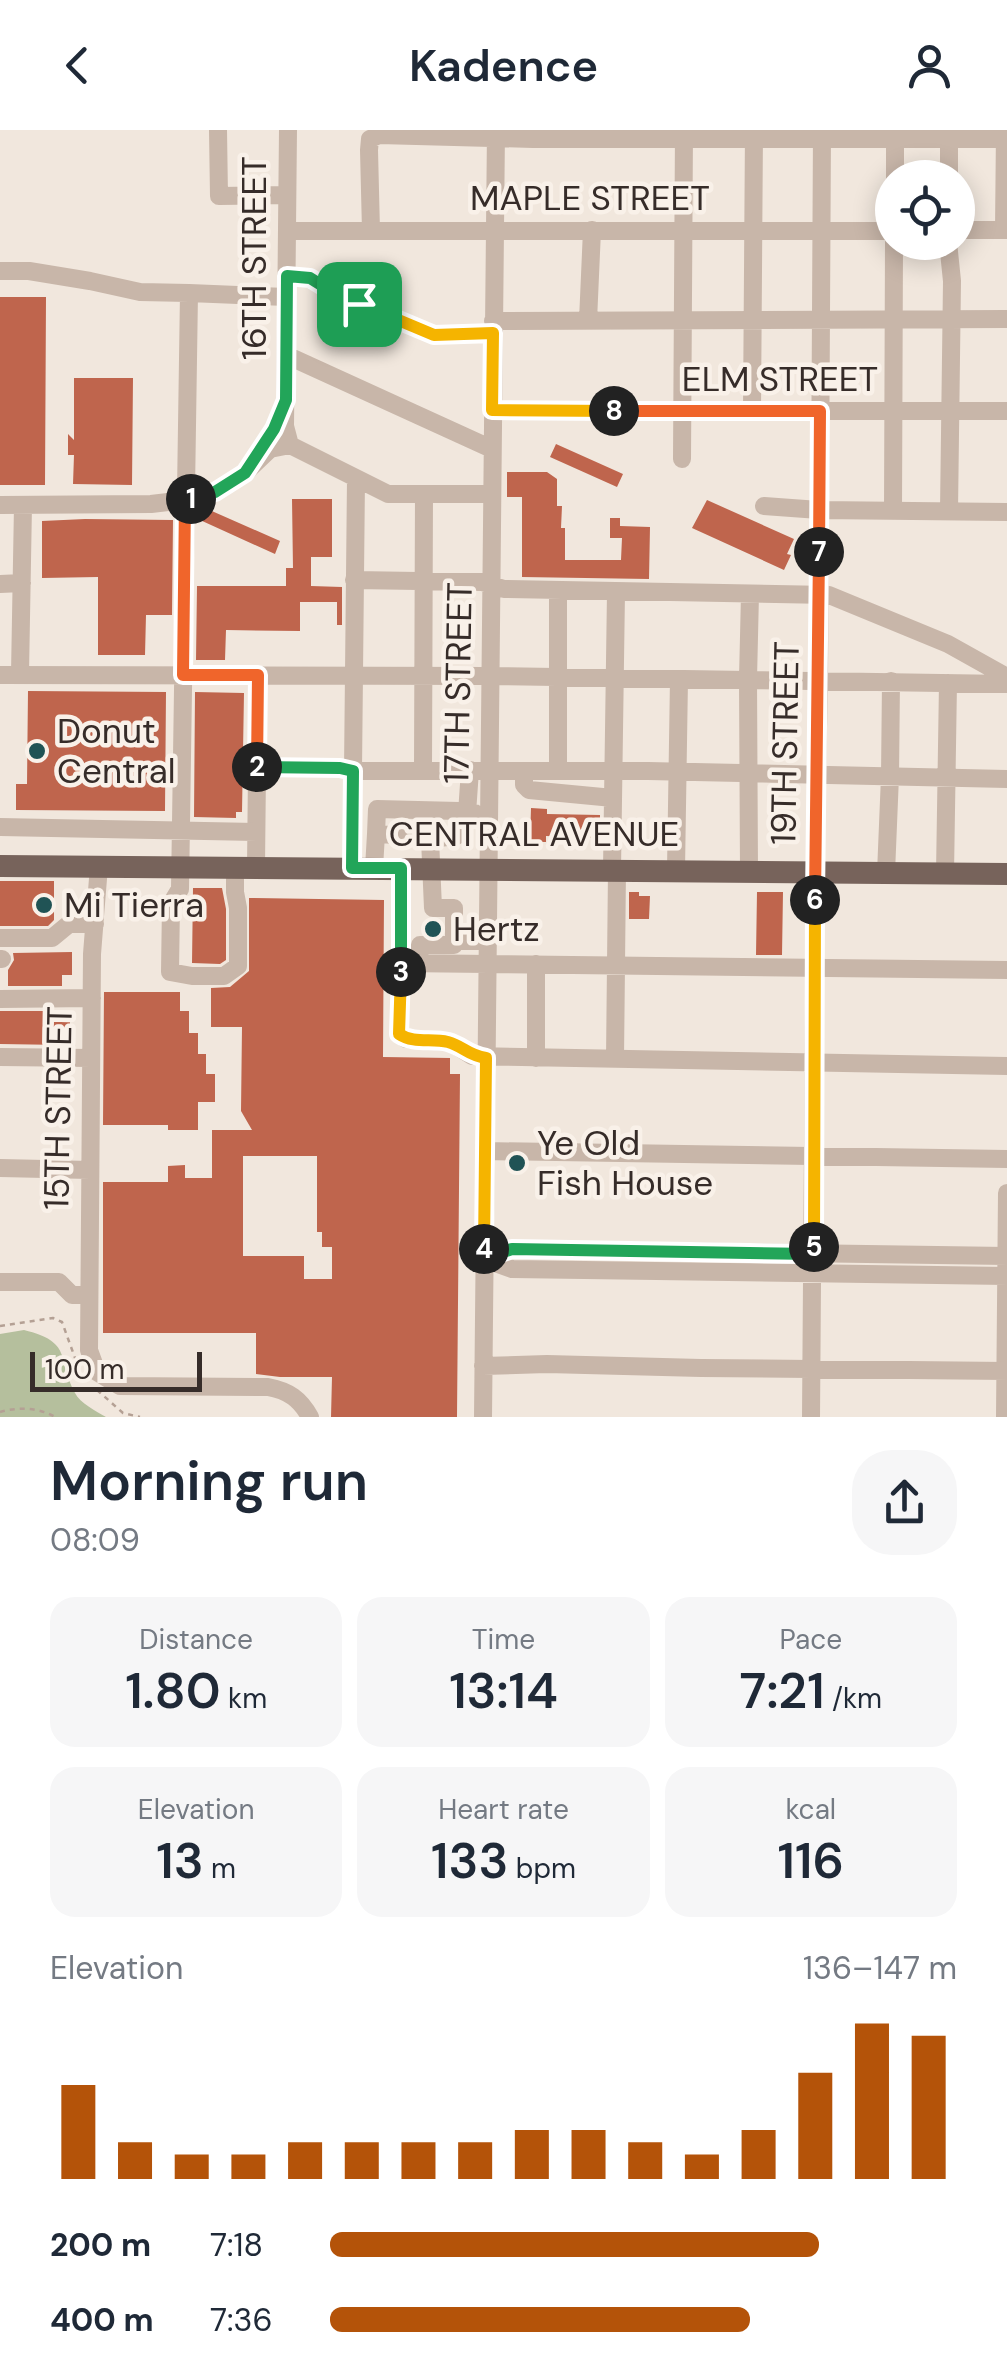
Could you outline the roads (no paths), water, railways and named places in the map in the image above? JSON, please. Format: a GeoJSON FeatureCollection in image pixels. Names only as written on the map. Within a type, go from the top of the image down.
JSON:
{"type":"FeatureCollection","features":[{"type":"Feature","properties":{"kind":"main road","name":"CENTRAL AVENUE"},"geometry":{"type":"LineString","coordinates":[[0,866],[1007,874]]}},
{"type":"Feature","properties":{"kind":"street"},"geometry":{"type":"LineString","coordinates":[[218,130],[219,196],[288,195]]}},
{"type":"Feature","properties":{"kind":"street","name":"16TH STREET"},"geometry":{"type":"LineString","coordinates":[[288,130],[285,426],[290,445]]}},
{"type":"Feature","properties":{"kind":"street"},"geometry":{"type":"LineString","coordinates":[[371,231],[370,139],[379,135],[496,133],[533,139],[563,134],[1005,136],[1006,230],[975,230]]}},
{"type":"Feature","properties":{"kind":"street","name":"17TH STREET"},"geometry":{"type":"LineString","coordinates":[[483,1417],[489,812],[480,771],[491,676],[496,133]]}},
{"type":"Feature","properties":{"kind":"street"},"geometry":{"type":"LineString","coordinates":[[682,460],[684,134]]}},
{"type":"Feature","properties":{"kind":"street","name":"19TH STREET"},"geometry":{"type":"LineString","coordinates":[[811,1417],[822,134]]}},
{"type":"Feature","properties":{"kind":"street"},"geometry":{"type":"LineString","coordinates":[[895,134],[895,160]]}},
{"type":"Feature","properties":{"kind":"street"},"geometry":{"type":"LineString","coordinates":[[948,160],[949,134]]}},
{"type":"Feature","properties":{"kind":"street"},"geometry":{"type":"LineString","coordinates":[[752,411],[754,135]]}},
{"type":"Feature","properties":{"kind":"street"},"geometry":{"type":"LineString","coordinates":[[588,321],[592,230]]}},
{"type":"Feature","properties":{"kind":"street","name":"MAPLE STREET"},"geometry":{"type":"LineString","coordinates":[[287,231],[875,230]]}},
{"type":"Feature","properties":{"kind":"street"},"geometry":{"type":"LineString","coordinates":[[893,511],[894,260]]}},
{"type":"Feature","properties":{"kind":"street"},"geometry":{"type":"LineString","coordinates":[[949,511],[950,260]]}},
{"type":"Feature","properties":{"kind":"street"},"geometry":{"type":"LineString","coordinates":[[0,270],[44,273],[140,292],[286,297]]}},
{"type":"Feature","properties":{"kind":"street"},"geometry":{"type":"LineString","coordinates":[[287,276],[310,278],[359,304],[383,305],[384,314],[434,335],[588,321],[1007,319]]}},
{"type":"Feature","properties":{"kind":"street"},"geometry":{"type":"LineString","coordinates":[[189,293],[180,889],[171,904],[170,972],[224,976],[238,966],[235,892],[256,832],[258,675]]}},
{"type":"Feature","properties":{"kind":"street"},"geometry":{"type":"LineString","coordinates":[[286,355],[492,449]]}},
{"type":"Feature","properties":{"kind":"street"},"geometry":{"type":"LineString","coordinates":[[245,473],[274,429],[286,400]]}},
{"type":"Feature","properties":{"kind":"street","name":"ELM STREET"},"geometry":{"type":"LineString","coordinates":[[492,410],[1007,412]]}},
{"type":"Feature","properties":{"kind":"street"},"geometry":{"type":"LineString","coordinates":[[0,505],[152,504],[185,500],[215,492],[245,473],[270,450],[290,445],[388,494],[492,494]]}},
{"type":"Feature","properties":{"kind":"street"},"geometry":{"type":"LineString","coordinates":[[356,479],[353,771],[363,868]]}},
{"type":"Feature","properties":{"kind":"street"},"geometry":{"type":"LineString","coordinates":[[423,770],[424,494]]}},
{"type":"Feature","properties":{"kind":"street"},"geometry":{"type":"LineString","coordinates":[[20,674],[22,504]]}},
{"type":"Feature","properties":{"kind":"street"},"geometry":{"type":"LineString","coordinates":[[764,506],[1007,512]]}},
{"type":"Feature","properties":{"kind":"street"},"geometry":{"type":"LineString","coordinates":[[354,580],[482,582],[504,589],[828,595],[932,637],[1002,672],[1007,680]]}},
{"type":"Feature","properties":{"kind":"street"},"geometry":{"type":"LineString","coordinates":[[0,584],[22,583]]}},
{"type":"Feature","properties":{"kind":"street"},"geometry":{"type":"LineString","coordinates":[[558,590],[558,771]]}},
{"type":"Feature","properties":{"kind":"street"},"geometry":{"type":"LineString","coordinates":[[616,592],[616,1060]]}},
{"type":"Feature","properties":{"kind":"street"},"geometry":{"type":"LineString","coordinates":[[749,871],[750,594]]}},
{"type":"Feature","properties":{"kind":"street"},"geometry":{"type":"LineString","coordinates":[[0,675],[1007,680]]}},
{"type":"Feature","properties":{"kind":"street"},"geometry":{"type":"LineString","coordinates":[[676,870],[679,679]]}},
{"type":"Feature","properties":{"kind":"street"},"geometry":{"type":"LineString","coordinates":[[886,873],[891,682]]}},
{"type":"Feature","properties":{"kind":"street"},"geometry":{"type":"LineString","coordinates":[[945,874],[948,682]]}},
{"type":"Feature","properties":{"kind":"street"},"geometry":{"type":"LineString","coordinates":[[257,768],[1007,779]]}},
{"type":"Feature","properties":{"kind":"street"},"geometry":{"type":"LineString","coordinates":[[376,834],[430,839],[456,836],[480,771]]}},
{"type":"Feature","properties":{"kind":"street"},"geometry":{"type":"LineString","coordinates":[[524,771],[524,785],[529,790],[614,798]]}},
{"type":"Feature","properties":{"kind":"street"},"geometry":{"type":"LineString","coordinates":[[363,868],[376,834],[377,809],[489,812]]}},
{"type":"Feature","properties":{"kind":"street"},"geometry":{"type":"LineString","coordinates":[[0,828],[256,832]]}},
{"type":"Feature","properties":{"kind":"street"},"geometry":{"type":"LineString","coordinates":[[410,963],[420,944],[454,945],[454,908],[432,908],[430,839]]}},
{"type":"Feature","properties":{"kind":"street","name":"15TH STREET"},"geometry":{"type":"LineString","coordinates":[[99,866],[92,998],[88,1350],[97,1372],[120,1386],[284,1390],[300,1401],[310,1417]]}},
{"type":"Feature","properties":{"kind":"street"},"geometry":{"type":"LineString","coordinates":[[401,868],[410,963],[399,1034],[406,1039],[450,1042],[472,1056],[486,1058],[1007,1066]]}},
{"type":"Feature","properties":{"kind":"street"},"geometry":{"type":"LineString","coordinates":[[0,938],[52,938],[69,924],[95,924]]}},
{"type":"Feature","properties":{"kind":"street"},"geometry":{"type":"LineString","coordinates":[[454,941],[487,941]]}},
{"type":"Feature","properties":{"kind":"street"},"geometry":{"type":"LineString","coordinates":[[410,963],[1007,970]]}},
{"type":"Feature","properties":{"kind":"street"},"geometry":{"type":"LineString","coordinates":[[536,964],[536,1058]]}},
{"type":"Feature","properties":{"kind":"street"},"geometry":{"type":"LineString","coordinates":[[0,999],[92,998]]}},
{"type":"Feature","properties":{"kind":"street"},"geometry":{"type":"LineString","coordinates":[[0,1057],[92,1058]]}},
{"type":"Feature","properties":{"kind":"street"},"geometry":{"type":"LineString","coordinates":[[485,1150],[1007,1158]]}},
{"type":"Feature","properties":{"kind":"street"},"geometry":{"type":"LineString","coordinates":[[0,1168],[90,1170]]}},
{"type":"Feature","properties":{"kind":"street"},"geometry":{"type":"LineString","coordinates":[[1005,1417],[1007,1193]]}},
{"type":"Feature","properties":{"kind":"street"},"geometry":{"type":"LineString","coordinates":[[484,1259],[512,1249],[1007,1256]]}},
{"type":"Feature","properties":{"kind":"street"},"geometry":{"type":"LineString","coordinates":[[484,1259],[512,1269],[1007,1276]]}},
{"type":"Feature","properties":{"kind":"street"},"geometry":{"type":"LineString","coordinates":[[0,1282],[59,1282],[72,1294],[89,1295]]}},
{"type":"Feature","properties":{"kind":"street"},"geometry":{"type":"LineString","coordinates":[[484,1366],[1006,1371]]}},
{"type":"Feature","properties":{"kind":"place","name":"Donut Central"},"geometry":{"type":"Point","coordinates":[37,751]}},
{"type":"Feature","properties":{"kind":"place","name":"Mi Tierra"},"geometry":{"type":"Point","coordinates":[44,905]}},
{"type":"Feature","properties":{"kind":"place","name":"Hertz"},"geometry":{"type":"Point","coordinates":[433,929]}},
{"type":"Feature","properties":{"kind":"place","name":"Ye Old Fish House"},"geometry":{"type":"Point","coordinates":[517,1163]}}]}
